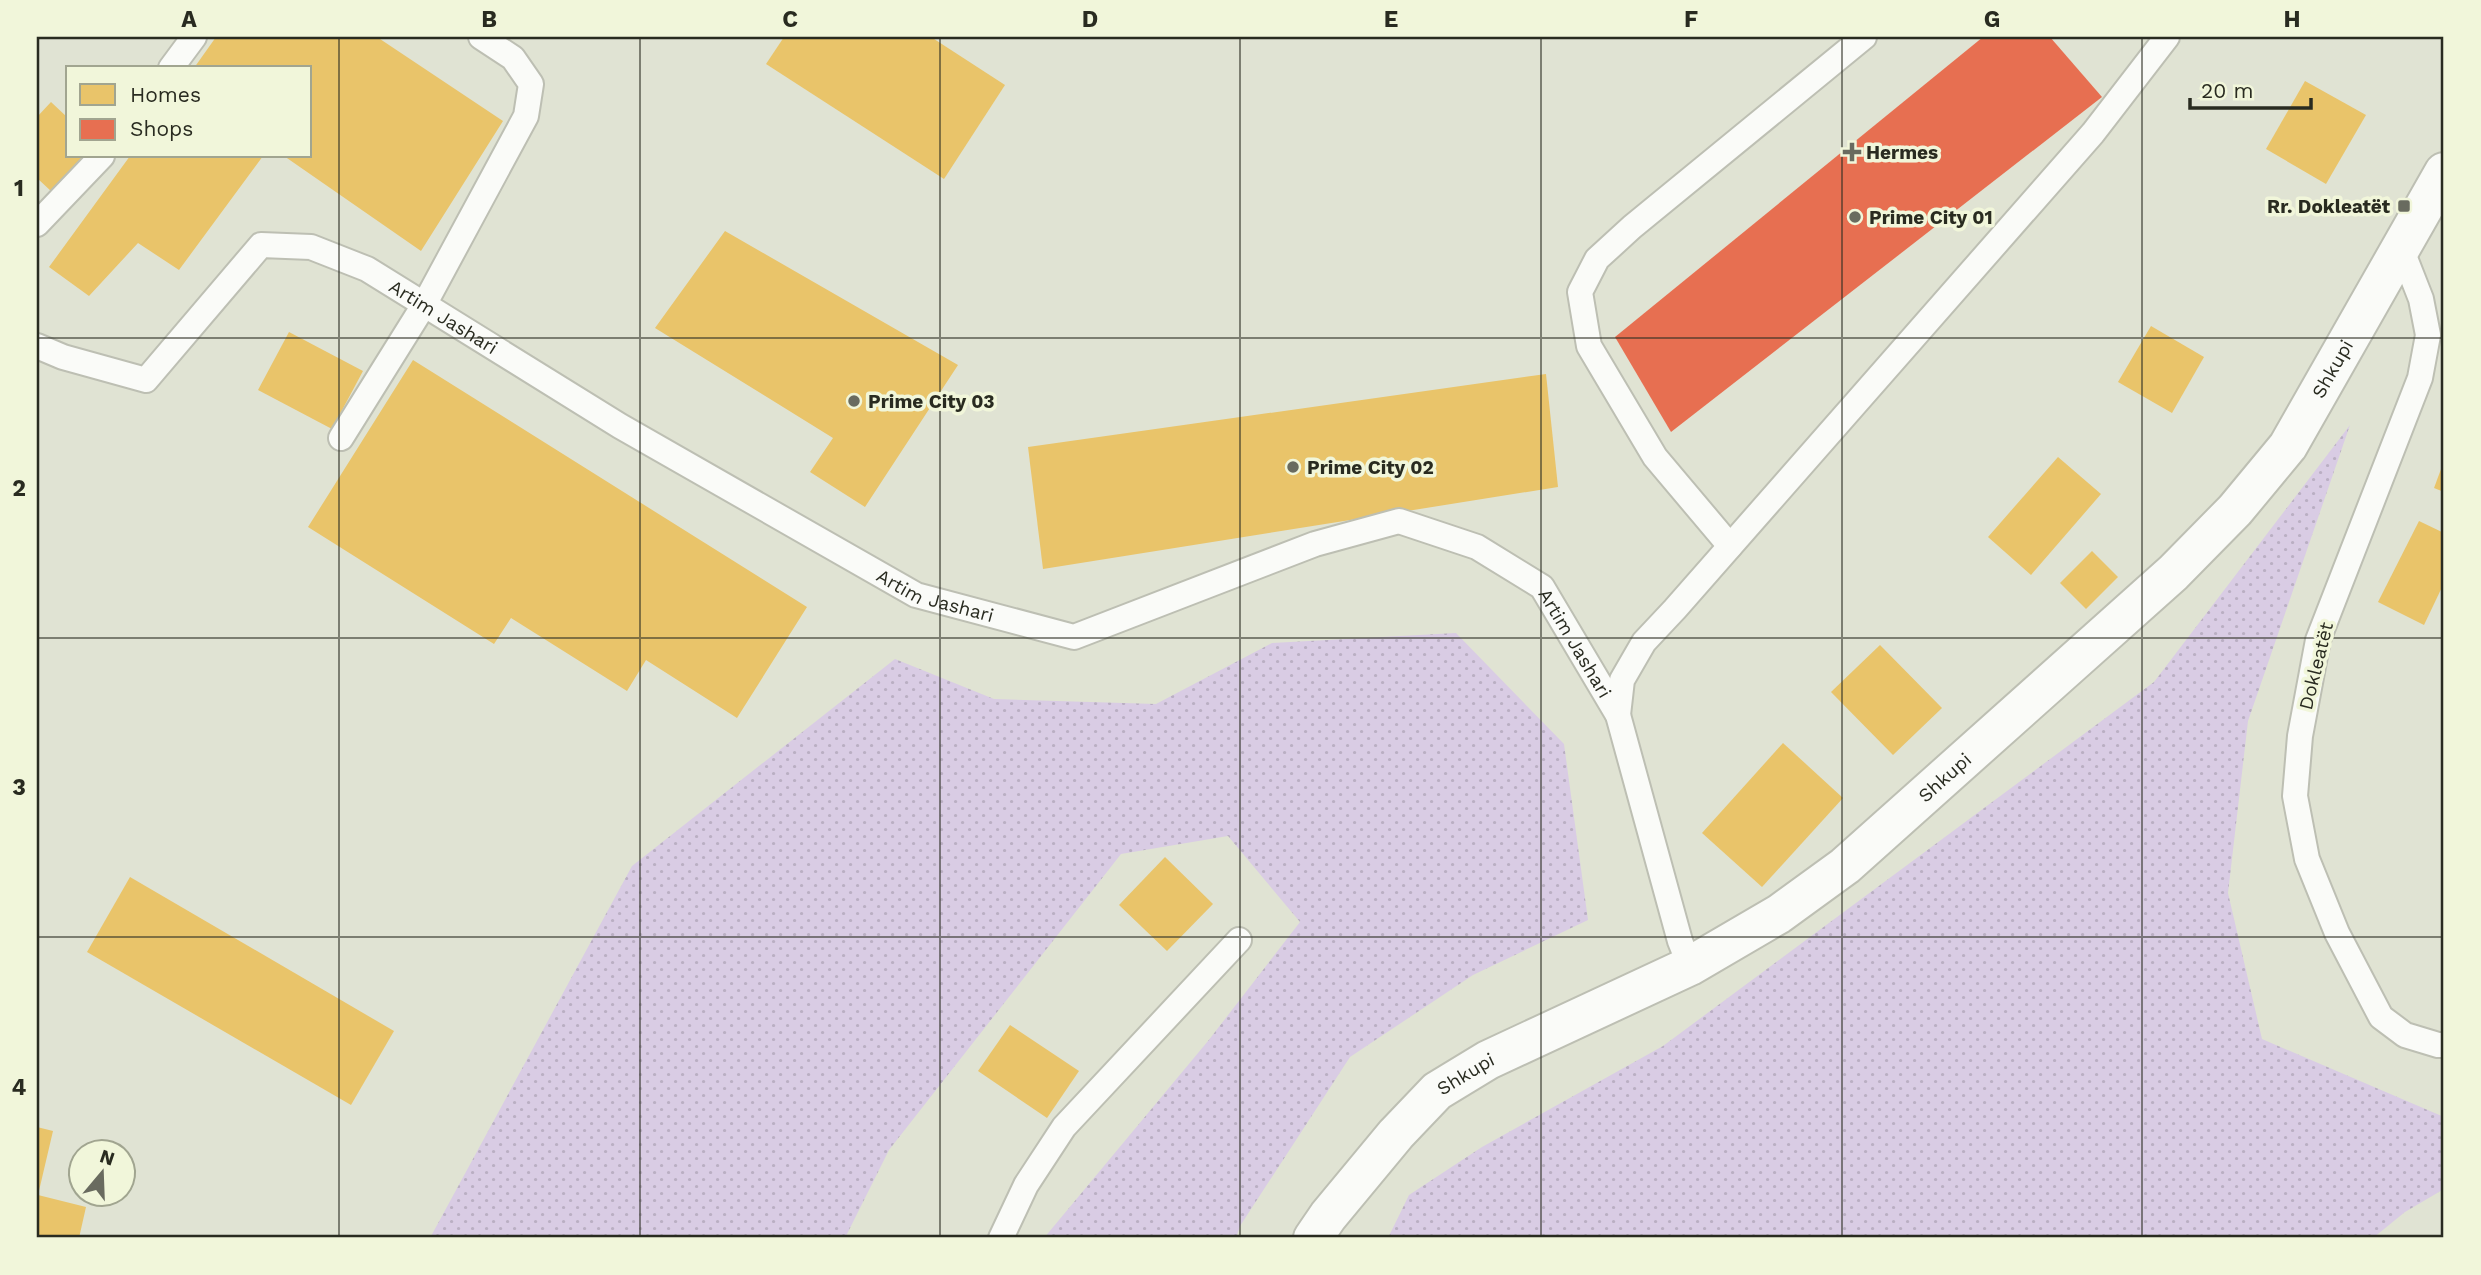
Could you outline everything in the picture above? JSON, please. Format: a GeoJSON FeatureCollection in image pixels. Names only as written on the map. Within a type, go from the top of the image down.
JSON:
{"type":"FeatureCollection","features":[{"type":"Feature","properties":{"kind":"street","name":"Shkupi"},"geometry":{"type":"LineString","coordinates":[[1313,1238],[1396,1134],[1437,1091],[1488,1059],[1690,966],[1779,914],[1844,866],[2173,573],[2218,528],[2288,446],[2444,172]]}},
{"type":"Feature","properties":{"kind":"lane"},"geometry":{"type":"LineString","coordinates":[[172,66],[194,37]]}},
{"type":"Feature","properties":{"kind":"lane"},"geometry":{"type":"LineString","coordinates":[[341,438],[424,305],[526,116],[531,85],[513,58],[481,37]]}},
{"type":"Feature","properties":{"kind":"lane"},"geometry":{"type":"LineString","coordinates":[[1730,546],[1655,457],[1589,346],[1580,292],[1597,259],[1632,227],[1864,37]]}},
{"type":"Feature","properties":{"kind":"lane"},"geometry":{"type":"LineString","coordinates":[[1618,715],[1622,681],[1644,642],[2093,133],[2167,37]]}},
{"type":"Feature","properties":{"kind":"lane"},"geometry":{"type":"LineString","coordinates":[[37,224],[100,158]]}},
{"type":"Feature","properties":{"kind":"lane","name":"Artim Jashari"},"geometry":{"type":"LineString","coordinates":[[37,346],[63,357],[146,380],[261,245],[311,247],[367,269],[620,426],[916,595],[1074,637],[1315,544],[1399,520],[1477,547],[1542,587],[1618,715],[1680,941],[1690,966]]}},
{"type":"Feature","properties":{"kind":"lane","name":"Dokleatët"},"geometry":{"type":"LineString","coordinates":[[2401,248],[2421,299],[2428,335],[2422,367],[2399,437],[2318,640],[2300,736],[2295,796],[2307,859],[2337,933],[2381,1017],[2405,1035],[2444,1045]]}},
{"type":"Feature","properties":{"kind":"lane"},"geometry":{"type":"LineString","coordinates":[[1001,1238],[1026,1185],[1064,1127],[1239,940]]}},
{"type":"Feature","properties":{"kind":"shaded area"},"geometry":{"type":"Polygon","coordinates":[[[2350,425],[2248,721],[2228,893],[2262,1039],[2444,1117],[2444,1189],[2405,1212],[2373,1238],[1388,1238],[1409,1195],[1482,1147],[1663,1046],[2154,682],[2350,425]]]}},
{"type":"Feature","properties":{"kind":"shaded area"},"geometry":{"type":"Polygon","coordinates":[[[1456,633],[1564,744],[1588,920],[1473,975],[1350,1057],[1240,1226],[1236,1238],[1044,1238],[1208,1041],[1300,922],[1228,836],[1121,854],[889,1150],[845,1238],[430,1238],[632,866],[895,659],[994,699],[1156,704],[1272,643],[1456,633]]]}},
{"type":"Feature","properties":{"kind":"building: Homes"},"geometry":{"type":"Polygon","coordinates":[[[216,37],[377,37],[503,121],[421,251],[287,158],[312,158],[312,66],[195,66],[216,37]]]}},
{"type":"Feature","properties":{"kind":"building: Homes"},"geometry":{"type":"Polygon","coordinates":[[[784,37],[931,37],[1005,85],[944,179],[766,64],[784,37]]]}},
{"type":"Feature","properties":{"kind":"building: Homes"},"geometry":{"type":"Polygon","coordinates":[[[2305,81],[2366,115],[2326,184],[2266,149],[2305,81]]]}},
{"type":"Feature","properties":{"kind":"building: Homes"},"geometry":{"type":"Polygon","coordinates":[[[51,102],[66,116],[66,158],[84,158],[52,192],[37,178],[37,117],[51,102]]]}},
{"type":"Feature","properties":{"kind":"building: Homes"},"geometry":{"type":"Polygon","coordinates":[[[129,158],[262,158],[179,270],[138,243],[89,296],[49,267],[129,158]]]}},
{"type":"Feature","properties":{"kind":"building: Homes","name":"Prime City 03"},"geometry":{"type":"Polygon","coordinates":[[[725,231],[958,365],[865,507],[810,472],[833,438],[655,328],[725,231]]]}},
{"type":"Feature","properties":{"kind":"building: Homes"},"geometry":{"type":"Polygon","coordinates":[[[2151,326],[2204,357],[2172,413],[2118,382],[2151,326]]]}},
{"type":"Feature","properties":{"kind":"building: Homes"},"geometry":{"type":"Polygon","coordinates":[[[289,332],[363,371],[332,429],[258,390],[289,332]]]}},
{"type":"Feature","properties":{"kind":"building: Homes"},"geometry":{"type":"Polygon","coordinates":[[[413,360],[807,607],[737,718],[646,660],[627,691],[511,618],[494,644],[308,527],[413,360]]]}},
{"type":"Feature","properties":{"kind":"building: Homes","name":"Prime City 02"},"geometry":{"type":"Polygon","coordinates":[[[1546,374],[1558,487],[1043,569],[1028,447],[1546,374]]]}},
{"type":"Feature","properties":{"kind":"building: Homes"},"geometry":{"type":"Polygon","coordinates":[[[2058,457],[2101,494],[2031,575],[1988,537],[2058,457]]]}},
{"type":"Feature","properties":{"kind":"building: Homes"},"geometry":{"type":"Polygon","coordinates":[[[2444,461],[2444,492],[2434,488],[2444,461]]]}},
{"type":"Feature","properties":{"kind":"building: Homes"},"geometry":{"type":"Polygon","coordinates":[[[2419,521],[2444,533],[2444,583],[2424,625],[2378,602],[2419,521]]]}},
{"type":"Feature","properties":{"kind":"building: Homes"},"geometry":{"type":"Polygon","coordinates":[[[2092,551],[2118,577],[2086,609],[2060,583],[2092,551]]]}},
{"type":"Feature","properties":{"kind":"building: Homes"},"geometry":{"type":"Polygon","coordinates":[[[1880,645],[1942,708],[1893,755],[1831,692],[1880,645]]]}},
{"type":"Feature","properties":{"kind":"building: Homes"},"geometry":{"type":"Polygon","coordinates":[[[1783,743],[1843,798],[1762,887],[1702,833],[1783,743]]]}},
{"type":"Feature","properties":{"kind":"building: Homes"},"geometry":{"type":"Polygon","coordinates":[[[1165,857],[1213,904],[1167,951],[1119,905],[1165,857]]]}},
{"type":"Feature","properties":{"kind":"building: Homes"},"geometry":{"type":"Polygon","coordinates":[[[130,877],[394,1031],[351,1105],[87,952],[130,877]]]}},
{"type":"Feature","properties":{"kind":"building: Homes"},"geometry":{"type":"Polygon","coordinates":[[[1010,1025],[1079,1071],[1047,1118],[978,1071],[1010,1025]]]}},
{"type":"Feature","properties":{"kind":"building: Homes"},"geometry":{"type":"Polygon","coordinates":[[[37,1127],[53,1131],[38,1195],[66,1202],[66,1208],[86,1208],[79,1238],[37,1238],[37,1127]]]}},
{"type":"Feature","properties":{"kind":"building: Shops","name":"Prime City 01"},"geometry":{"type":"Polygon","coordinates":[[[1983,37],[2050,37],[2102,97],[1671,432],[1615,337],[1983,37]]]}},
{"type":"Feature","properties":{"kind":"place","name":"Hermes"},"geometry":{"type":"Point","coordinates":[1852,152]}},
{"type":"Feature","properties":{"kind":"place","name":"Rr. Dokleatët"},"geometry":{"type":"Point","coordinates":[2404,206]}},
{"type":"Feature","properties":{"kind":"place","name":"Prime City 01"},"geometry":{"type":"Point","coordinates":[1855,217]}},
{"type":"Feature","properties":{"kind":"place","name":"Prime City 03"},"geometry":{"type":"Point","coordinates":[854,401]}},
{"type":"Feature","properties":{"kind":"place","name":"Prime City 02"},"geometry":{"type":"Point","coordinates":[1293,467]}}]}
